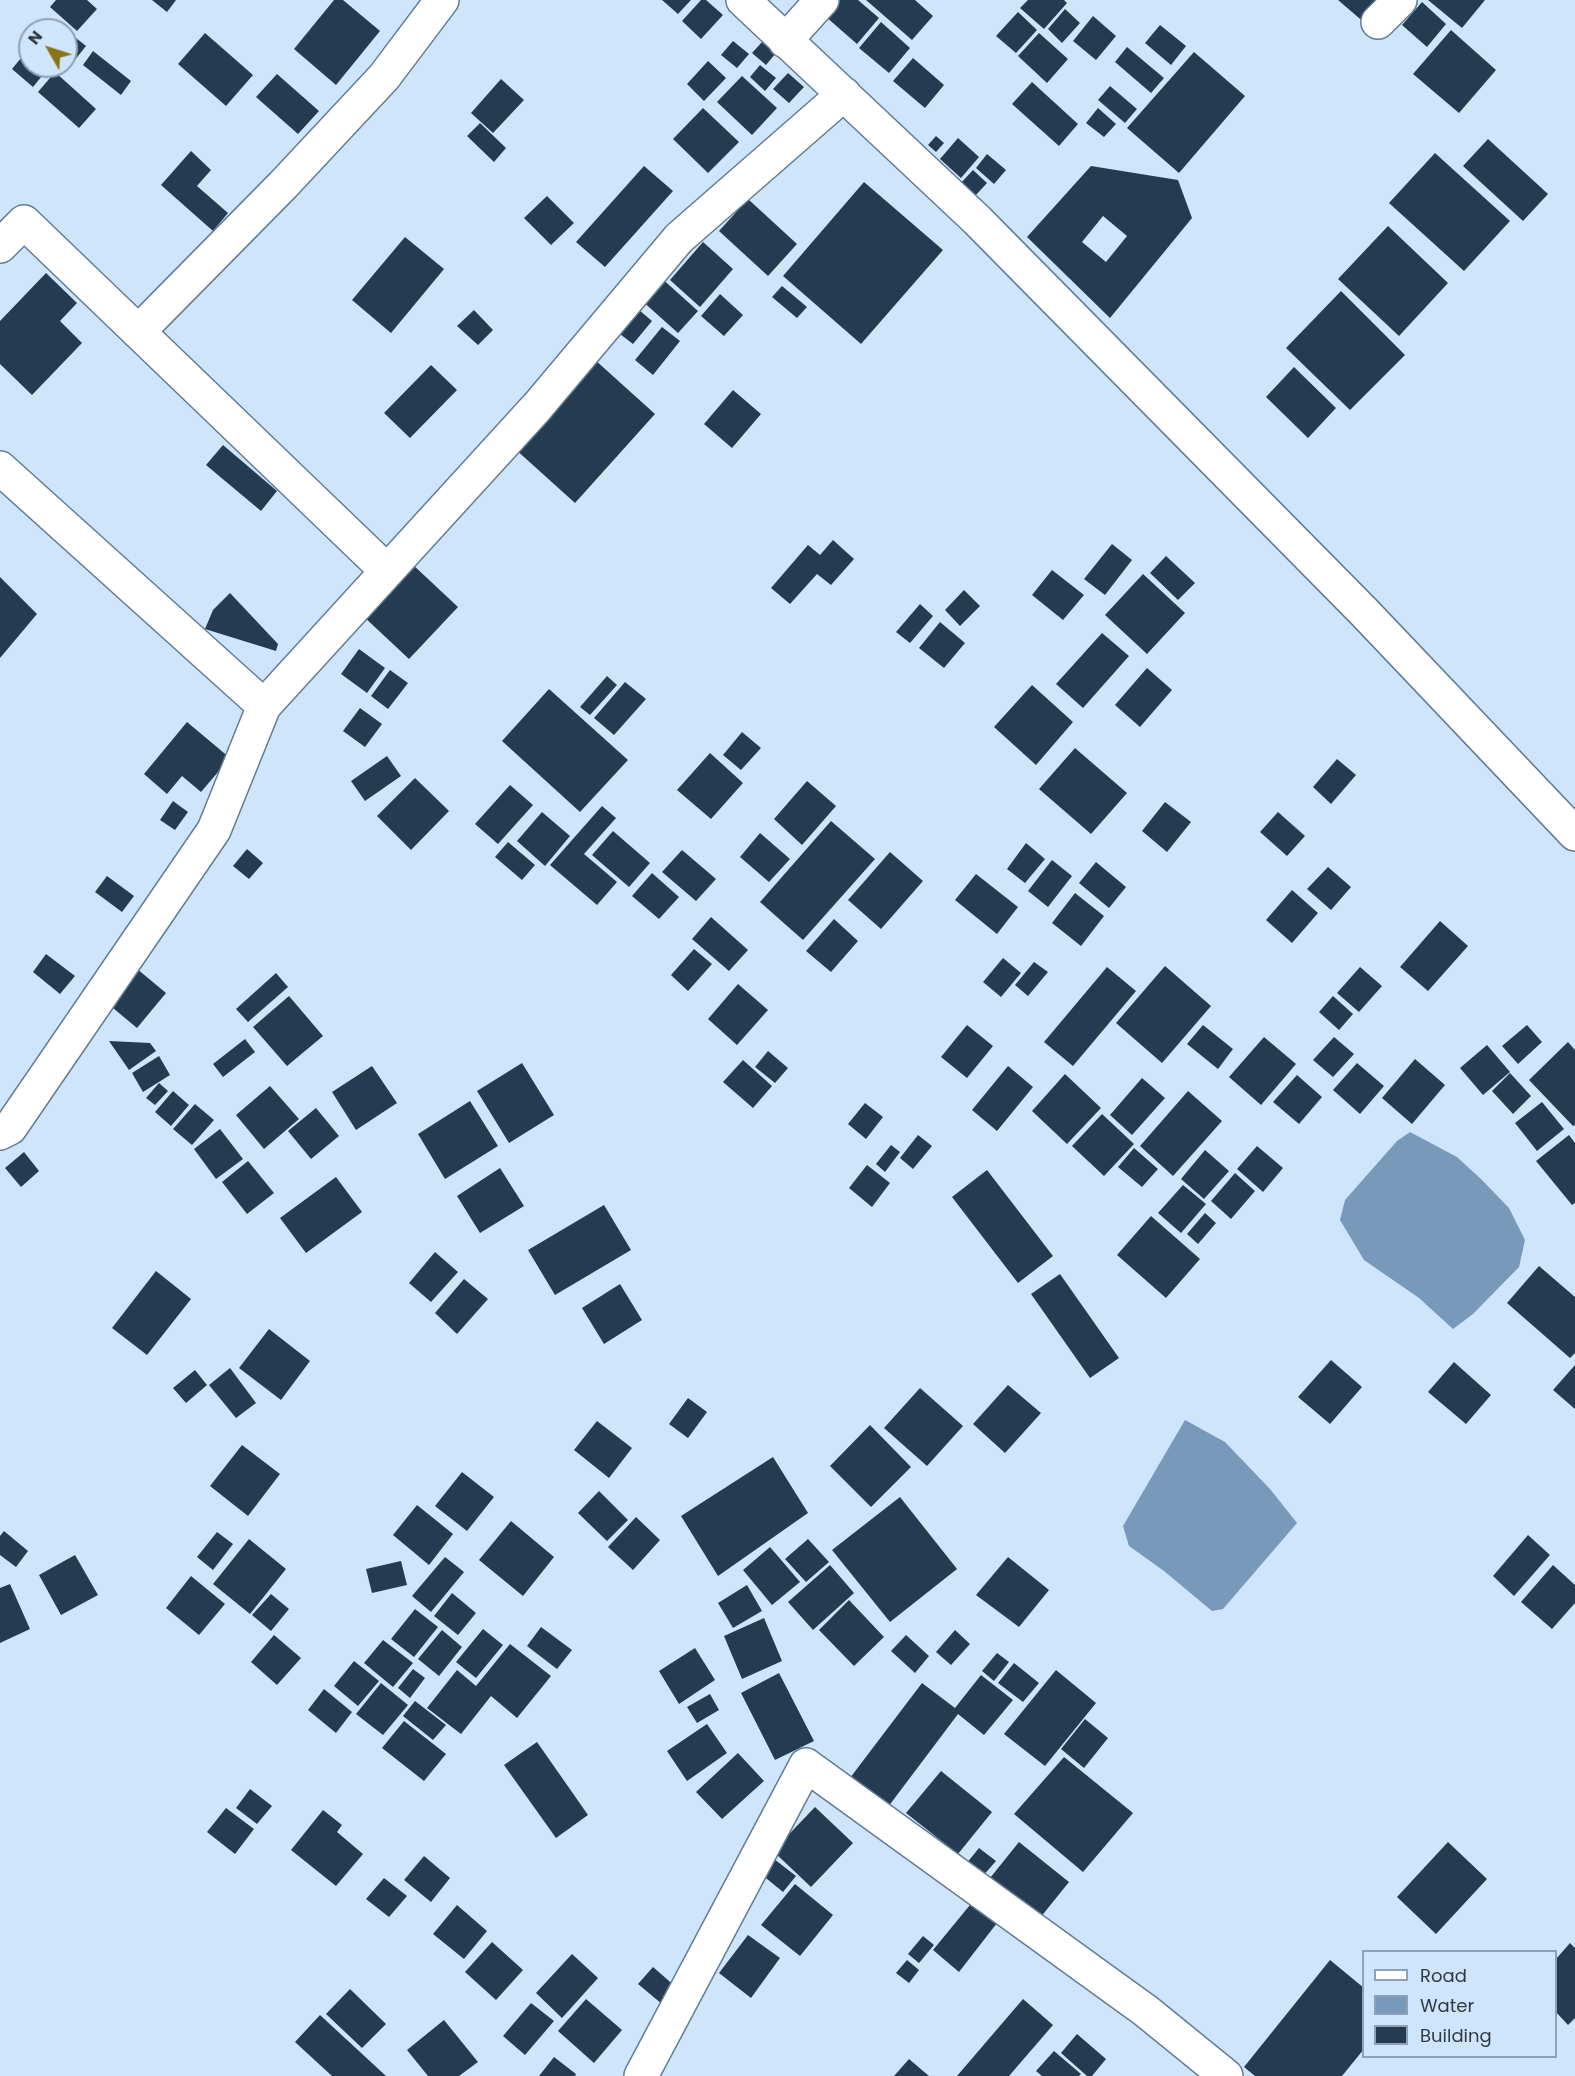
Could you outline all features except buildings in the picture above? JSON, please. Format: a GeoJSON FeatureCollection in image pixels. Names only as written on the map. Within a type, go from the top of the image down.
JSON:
{"type":"FeatureCollection","features":[{"type":"Feature","properties":{"kind":"street"},"geometry":{"type":"LineString","coordinates":[[138,332],[283,185],[376,86],[442,0]]}},
{"type":"Feature","properties":{"kind":"street"},"geometry":{"type":"LineString","coordinates":[[743,0],[1001,245],[1365,613],[1575,834]]}},
{"type":"Feature","properties":{"kind":"street"},"geometry":{"type":"LineString","coordinates":[[784,41],[822,0]]}},
{"type":"Feature","properties":{"kind":"street"},"geometry":{"type":"LineString","coordinates":[[0,1133],[10,1128],[214,830],[264,706],[537,407],[679,238],[844,94]]}},
{"type":"Feature","properties":{"kind":"street"},"geometry":{"type":"LineString","coordinates":[[0,246],[24,222],[387,571]]}},
{"type":"Feature","properties":{"kind":"street"},"geometry":{"type":"LineString","coordinates":[[0,468],[264,706]]}},
{"type":"Feature","properties":{"kind":"street"},"geometry":{"type":"LineString","coordinates":[[641,2076],[806,1765],[1146,2011],[1226,2076]]}},
{"type":"Feature","properties":{"kind":"water"},"geometry":{"type":"Polygon","coordinates":[[[1410,1132],[1457,1157],[1482,1180],[1509,1208],[1525,1240],[1519,1267],[1473,1314],[1453,1329],[1419,1298],[1364,1260],[1340,1220],[1345,1200],[1397,1141],[1410,1132]]]}},
{"type":"Feature","properties":{"kind":"water"},"geometry":{"type":"Polygon","coordinates":[[[1185,1420],[1225,1442],[1270,1489],[1297,1523],[1223,1609],[1212,1611],[1164,1571],[1129,1546],[1123,1526],[1185,1420]]]}}]}
